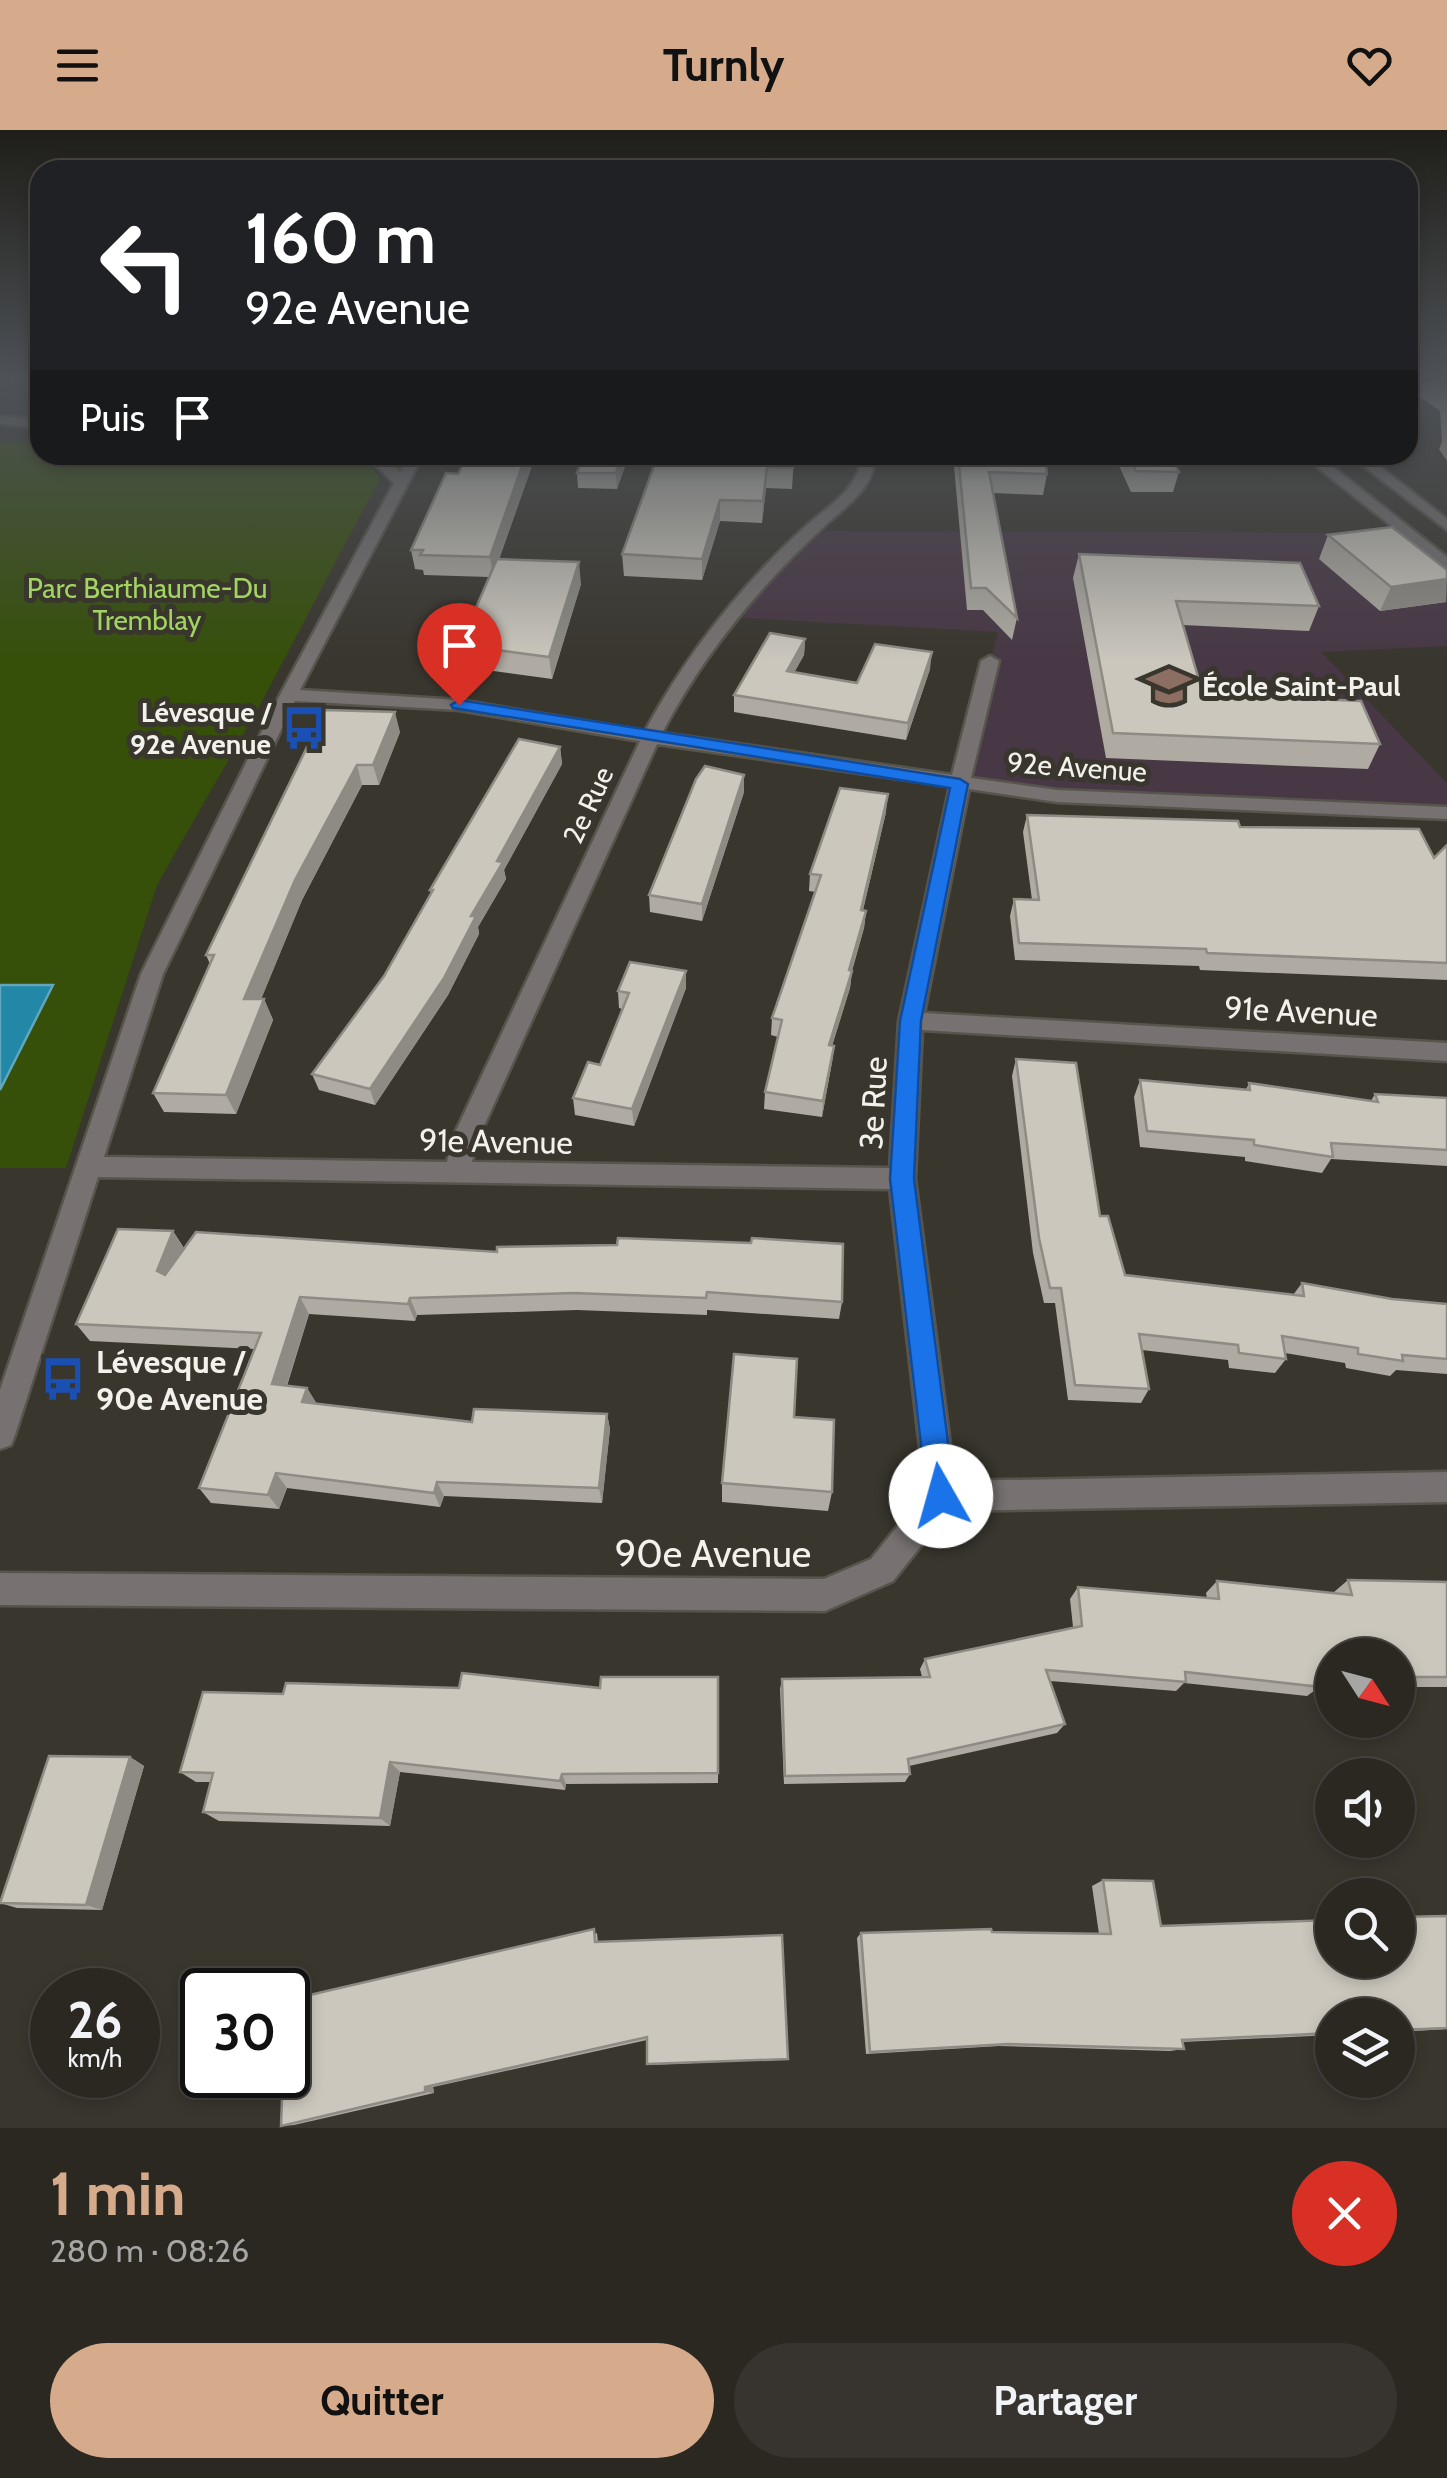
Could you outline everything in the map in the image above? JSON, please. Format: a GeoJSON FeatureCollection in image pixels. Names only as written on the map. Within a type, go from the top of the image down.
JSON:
{"type":"FeatureCollection","features":[{"type":"Feature","properties":{"kind":"street"},"geometry":{"type":"LineString","coordinates":[[395,475],[401,483]]}},
{"type":"Feature","properties":{"kind":"street"},"geometry":{"type":"LineString","coordinates":[[1,1431],[152,974],[289,694],[405,475]]}},
{"type":"Feature","properties":{"kind":"street","name":"2e Rue"},"geometry":{"type":"LineString","coordinates":[[457,1173],[466,1137],[650,737],[682,680],[728,617],[778,560],[857,488],[865,475]]}},
{"type":"Feature","properties":{"kind":"street"},"geometry":{"type":"LineString","coordinates":[[1334,475],[1447,565]]}},
{"type":"Feature","properties":{"kind":"street"},"geometry":{"type":"LineString","coordinates":[[1382,475],[1447,526]]}},
{"type":"Feature","properties":{"kind":"street","name":"3e Rue"},"geometry":{"type":"LineString","coordinates":[[941,1496],[902,1179],[911,1021],[990,661]]}},
{"type":"Feature","properties":{"kind":"street","name":"92e Avenue"},"geometry":{"type":"LineString","coordinates":[[289,694],[443,703],[1058,796],[1447,813]]}},
{"type":"Feature","properties":{"kind":"street","name":"91e Avenue"},"geometry":{"type":"LineString","coordinates":[[911,1021],[1447,1052]]}},
{"type":"Feature","properties":{"kind":"street","name":"91e Avenue"},"geometry":{"type":"LineString","coordinates":[[89,1167],[902,1179]]}},
{"type":"Feature","properties":{"kind":"street"},"geometry":{"type":"LineString","coordinates":[[941,1496],[1447,1487]]}},
{"type":"Feature","properties":{"kind":"street","name":"90e Avenue"},"geometry":{"type":"LineString","coordinates":[[0,1589],[824,1595],[882,1570],[941,1496]]}},
{"type":"Feature","properties":{"kind":"shaded area","name":"École Saint-Paul"},"geometry":{"type":"Polygon","coordinates":[[[811,531],[1381,533],[1447,589],[1447,646],[1321,652],[1447,783],[1447,813],[960,784],[998,632],[728,617],[811,531]]]}},
{"type":"Feature","properties":{"kind":"green space","name":"Parc Berthiaume-Du Tremblay"},"geometry":{"type":"Polygon","coordinates":[[[0,475],[378,475],[380,478],[261,703],[157,885],[66,1168],[0,1168],[0,475]]]}},
{"type":"Feature","properties":{"kind":"water"},"geometry":{"type":"Polygon","coordinates":[[[0,985],[53,985],[0,1090],[0,985]]]}},
{"type":"Feature","properties":{"kind":"building"},"geometry":{"type":"Polygon","coordinates":[[[445,475],[519,475],[490,557],[420,555],[423,550],[411,550],[445,475]]]}},
{"type":"Feature","properties":{"kind":"building"},"geometry":{"type":"Polygon","coordinates":[[[651,475],[766,475],[763,501],[720,500],[702,559],[622,554],[651,475]]]}},
{"type":"Feature","properties":{"kind":"building"},"geometry":{"type":"Polygon","coordinates":[[[960,475],[990,475],[1017,618],[986,588],[971,588],[960,475]]]}},
{"type":"Feature","properties":{"kind":"building"},"geometry":{"type":"Polygon","coordinates":[[[1392,527],[1447,570],[1447,579],[1391,587],[1328,535],[1392,527]]]}},
{"type":"Feature","properties":{"kind":"building"},"geometry":{"type":"Polygon","coordinates":[[[1079,554],[1300,563],[1319,606],[1176,601],[1203,694],[1361,701],[1380,744],[1113,733],[1079,554]]]}},
{"type":"Feature","properties":{"kind":"building"},"geometry":{"type":"Polygon","coordinates":[[[497,559],[579,562],[549,657],[460,645],[497,559]]]}},
{"type":"Feature","properties":{"kind":"building"},"geometry":{"type":"Polygon","coordinates":[[[770,633],[805,639],[787,671],[857,683],[875,644],[932,652],[908,723],[734,695],[770,633]]]}},
{"type":"Feature","properties":{"kind":"building"},"geometry":{"type":"Polygon","coordinates":[[[325,710],[395,712],[373,765],[357,765],[295,880],[244,999],[264,999],[226,1095],[153,1093],[214,955],[206,955],[325,710]]]}},
{"type":"Feature","properties":{"kind":"building"},"geometry":{"type":"Polygon","coordinates":[[[519,739],[560,747],[497,861],[503,862],[471,916],[476,916],[444,978],[370,1089],[312,1074],[384,976],[519,739]]]}},
{"type":"Feature","properties":{"kind":"building"},"geometry":{"type":"Polygon","coordinates":[[[705,766],[744,775],[702,904],[649,895],[696,779],[705,766]]]}},
{"type":"Feature","properties":{"kind":"building"},"geometry":{"type":"Polygon","coordinates":[[[840,788],[888,794],[861,910],[866,911],[849,970],[852,971],[829,1045],[834,1046],[823,1101],[765,1092],[782,1020],[772,1018],[821,875],[810,874],[840,788]]]}},
{"type":"Feature","properties":{"kind":"building"},"geometry":{"type":"Polygon","coordinates":[[[1027,815],[1238,821],[1240,827],[1419,829],[1434,858],[1447,845],[1447,963],[1019,943],[1014,899],[1039,900],[1027,815]]]}},
{"type":"Feature","properties":{"kind":"building"},"geometry":{"type":"Polygon","coordinates":[[[630,962],[686,971],[632,1109],[573,1098],[588,1062],[600,1065],[629,993],[618,991],[630,962]]]}},
{"type":"Feature","properties":{"kind":"building"},"geometry":{"type":"Polygon","coordinates":[[[1016,1059],[1076,1063],[1100,1216],[1108,1216],[1125,1275],[1304,1296],[1302,1283],[1447,1304],[1447,1359],[1402,1355],[1403,1361],[1358,1354],[1358,1348],[1282,1336],[1286,1359],[1239,1353],[1238,1345],[1139,1334],[1149,1389],[1075,1385],[1061,1288],[1050,1288],[1039,1238],[1016,1059]]]}},
{"type":"Feature","properties":{"kind":"building"},"geometry":{"type":"Polygon","coordinates":[[[1140,1080],[1250,1090],[1249,1083],[1378,1102],[1375,1094],[1447,1098],[1447,1150],[1331,1143],[1333,1157],[1254,1145],[1254,1140],[1147,1131],[1140,1080]]]}},
{"type":"Feature","properties":{"kind":"building"},"geometry":{"type":"Polygon","coordinates":[[[118,1229],[173,1231],[157,1271],[165,1275],[196,1232],[497,1252],[497,1247],[617,1245],[618,1238],[751,1243],[752,1238],[843,1244],[842,1302],[707,1292],[706,1298],[574,1293],[410,1298],[408,1304],[300,1297],[272,1384],[307,1388],[302,1402],[472,1422],[474,1409],[607,1414],[599,1488],[437,1482],[434,1493],[276,1473],[268,1495],[199,1488],[261,1333],[76,1324],[118,1229]]]}},
{"type":"Feature","properties":{"kind":"building"},"geometry":{"type":"Polygon","coordinates":[[[734,1354],[797,1359],[794,1417],[834,1420],[832,1492],[722,1483],[734,1354]]]}},
{"type":"Feature","properties":{"kind":"building"},"geometry":{"type":"Polygon","coordinates":[[[1348,1580],[1447,1582],[1447,1677],[1415,1677],[1415,1638],[1315,1638],[1315,1686],[1185,1672],[1186,1682],[1046,1670],[1065,1724],[908,1759],[910,1774],[785,1776],[782,1679],[930,1677],[925,1659],[1082,1626],[1078,1587],[1219,1599],[1217,1581],[1352,1595],[1348,1580]]]}},
{"type":"Feature","properties":{"kind":"building"},"geometry":{"type":"Polygon","coordinates":[[[462,1673],[600,1688],[601,1677],[718,1677],[718,1773],[562,1774],[560,1781],[390,1762],[380,1818],[203,1812],[213,1773],[180,1772],[203,1692],[283,1694],[286,1683],[459,1688],[462,1673]]]}},
{"type":"Feature","properties":{"kind":"building"},"geometry":{"type":"Polygon","coordinates":[[[49,1756],[130,1757],[86,1905],[0,1903],[49,1756]]]}},
{"type":"Feature","properties":{"kind":"building"},"geometry":{"type":"Polygon","coordinates":[[[1103,1880],[1153,1881],[1161,1926],[1315,1921],[1315,1978],[1415,1978],[1415,1917],[1447,1916],[1447,2028],[1415,2029],[1415,1998],[1315,1998],[1315,2034],[1182,2040],[1184,2049],[1008,2044],[870,2052],[861,1933],[991,1929],[1111,1934],[1103,1880]]]}},
{"type":"Feature","properties":{"kind":"building"},"geometry":{"type":"Polygon","coordinates":[[[594,1929],[595,1942],[782,1935],[788,2059],[647,2064],[647,2037],[425,2087],[425,2092],[281,2126],[282,2098],[310,2098],[310,1995],[594,1929]]]}},
{"type":"Feature","properties":{"kind":"place","name":"École Saint-Paul"},"geometry":{"type":"Point","coordinates":[1169,686]}},
{"type":"Feature","properties":{"kind":"place","name":"Lévesque / 92e Avenue"},"geometry":{"type":"Point","coordinates":[304,728]}},
{"type":"Feature","properties":{"kind":"place","name":"Lévesque / 90e Avenue"},"geometry":{"type":"Point","coordinates":[63,1379]}},
{"type":"Feature","properties":{"kind":"route"},"geometry":{"type":"LineString","coordinates":[[459,705],[960,784],[911,1021],[902,1179],[941,1496]]}}]}
